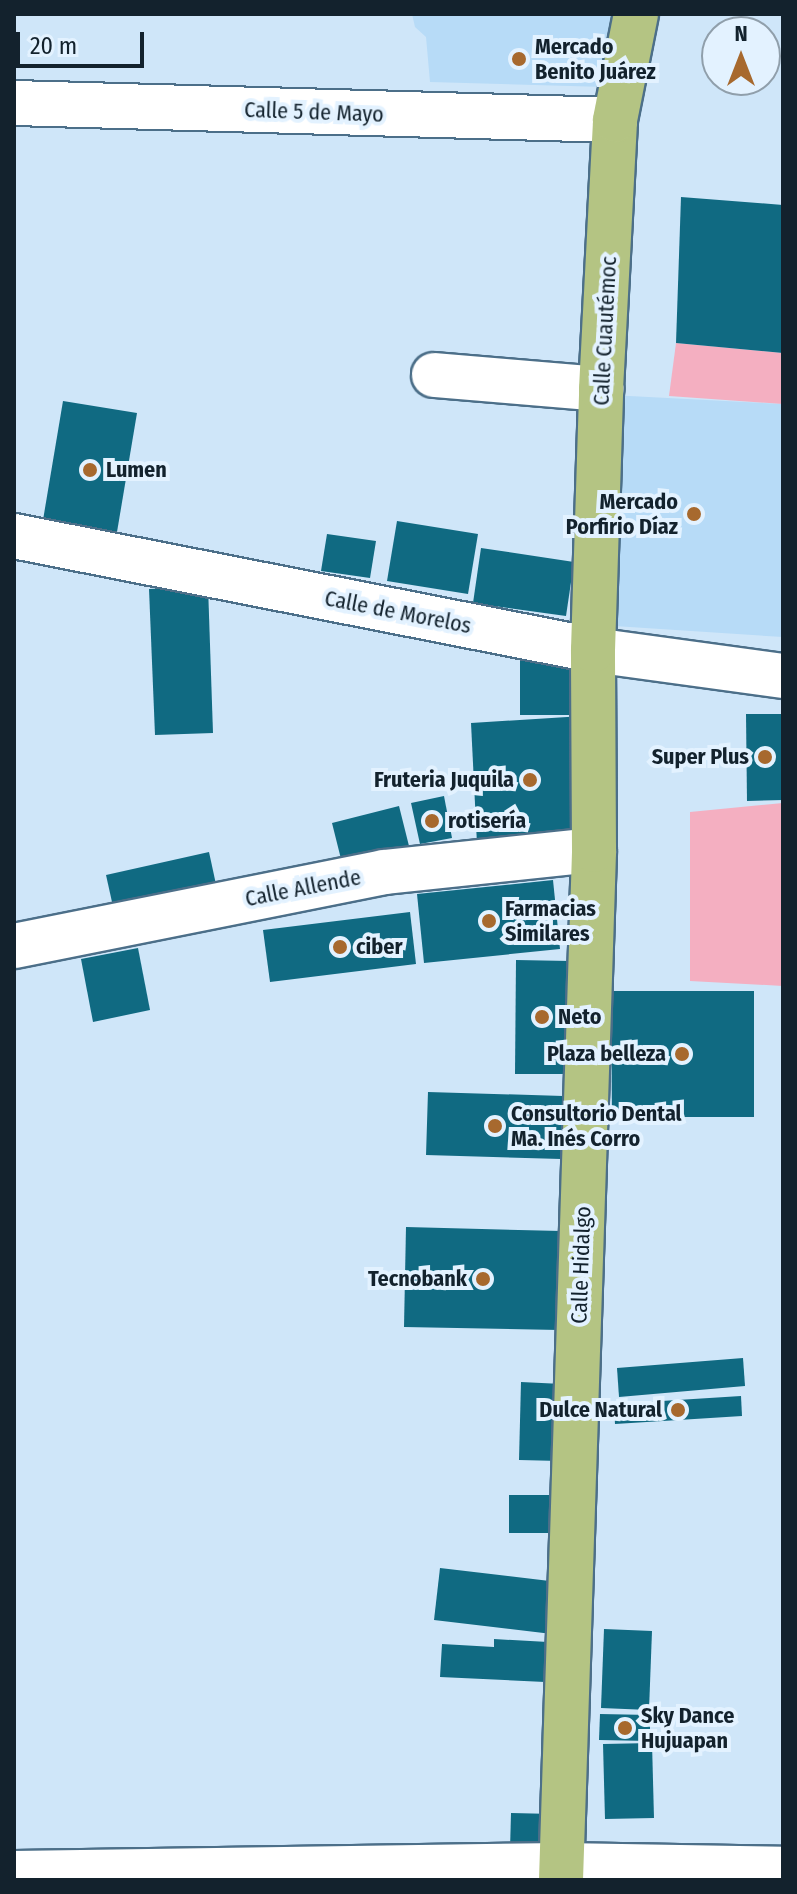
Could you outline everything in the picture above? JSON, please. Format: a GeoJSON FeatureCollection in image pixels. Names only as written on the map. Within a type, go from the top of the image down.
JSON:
{"type":"FeatureCollection","features":[{"type":"Feature","properties":{"kind":"main road","name":"Calle Cuautémoc"},"geometry":{"type":"LineString","coordinates":[[593,650],[601,389],[615,120],[636,14]]}},
{"type":"Feature","properties":{"kind":"main road","name":"Calle Hidalgo"},"geometry":{"type":"LineString","coordinates":[[562,1872],[594,850],[593,650]]}},
{"type":"Feature","properties":{"kind":"street","name":"Calle 5 de Mayo"},"geometry":{"type":"LineString","coordinates":[[14,103],[615,120]]}},
{"type":"Feature","properties":{"kind":"street"},"geometry":{"type":"LineString","coordinates":[[434,375],[601,389]]}},
{"type":"Feature","properties":{"kind":"street","name":"Calle de Morelos"},"geometry":{"type":"LineString","coordinates":[[14,536],[593,650],[783,676]]}},
{"type":"Feature","properties":{"kind":"street","name":"Calle Allende"},"geometry":{"type":"LineString","coordinates":[[14,946],[384,872],[594,850]]}},
{"type":"Feature","properties":{"kind":"street"},"geometry":{"type":"LineString","coordinates":[[14,1873],[783,1869]]}},
{"type":"Feature","properties":{"kind":"shaded area","name":"Mercado Benito Juárez"},"geometry":{"type":"Polygon","coordinates":[[[412,14],[616,14],[605,87],[430,82],[426,37],[415,27],[412,14]]]}},
{"type":"Feature","properties":{"kind":"shaded area"},"geometry":{"type":"Polygon","coordinates":[[[676,343],[783,353],[783,404],[669,396],[676,343]]]}},
{"type":"Feature","properties":{"kind":"shaded area","name":"Mercado Porfirio Díaz"},"geometry":{"type":"Polygon","coordinates":[[[610,395],[783,404],[783,637],[599,625],[610,395]]]}},
{"type":"Feature","properties":{"kind":"shaded area"},"geometry":{"type":"Polygon","coordinates":[[[783,803],[783,986],[690,981],[690,812],[783,803]]]}},
{"type":"Feature","properties":{"kind":"building"},"geometry":{"type":"Polygon","coordinates":[[[681,197],[783,205],[783,353],[676,343],[681,197]]]}},
{"type":"Feature","properties":{"kind":"building","name":"Lumen"},"geometry":{"type":"Polygon","coordinates":[[[63,401],[137,413],[116,538],[42,526],[63,401]]]}},
{"type":"Feature","properties":{"kind":"building"},"geometry":{"type":"Polygon","coordinates":[[[397,521],[478,534],[468,594],[387,581],[397,521]]]}},
{"type":"Feature","properties":{"kind":"building"},"geometry":{"type":"Polygon","coordinates":[[[327,534],[376,541],[370,578],[321,571],[327,534]]]}},
{"type":"Feature","properties":{"kind":"building"},"geometry":{"type":"Polygon","coordinates":[[[481,548],[574,562],[566,616],[473,603],[481,548]]]}},
{"type":"Feature","properties":{"kind":"building"},"geometry":{"type":"Polygon","coordinates":[[[208,586],[213,733],[155,735],[149,589],[208,586]]]}},
{"type":"Feature","properties":{"kind":"building"},"geometry":{"type":"Polygon","coordinates":[[[520,649],[585,649],[585,715],[520,715],[520,649]]]}},
{"type":"Feature","properties":{"kind":"building","name":"Super Plus"},"geometry":{"type":"Polygon","coordinates":[[[746,714],[783,714],[783,800],[747,801],[746,714]]]}},
{"type":"Feature","properties":{"kind":"building","name":"Fruteria Juquila"},"geometry":{"type":"Polygon","coordinates":[[[583,716],[589,838],[477,844],[471,723],[583,716]]]}},
{"type":"Feature","properties":{"kind":"building","name":"rotisería"},"geometry":{"type":"Polygon","coordinates":[[[444,796],[452,838],[420,844],[411,803],[444,796]]]}},
{"type":"Feature","properties":{"kind":"building"},"geometry":{"type":"Polygon","coordinates":[[[399,806],[409,846],[342,863],[332,823],[399,806]]]}},
{"type":"Feature","properties":{"kind":"building"},"geometry":{"type":"Polygon","coordinates":[[[209,852],[217,889],[114,911],[106,875],[209,852]]]}},
{"type":"Feature","properties":{"kind":"building","name":"Farmacias Similares"},"geometry":{"type":"Polygon","coordinates":[[[553,880],[560,949],[424,963],[417,894],[553,880]]]}},
{"type":"Feature","properties":{"kind":"building","name":"ciber"},"geometry":{"type":"Polygon","coordinates":[[[410,912],[416,964],[270,982],[263,930],[410,912]]]}},
{"type":"Feature","properties":{"kind":"building"},"geometry":{"type":"Polygon","coordinates":[[[138,948],[150,1010],[93,1022],[81,959],[138,948]]]}},
{"type":"Feature","properties":{"kind":"building","name":"Neto"},"geometry":{"type":"Polygon","coordinates":[[[516,960],[570,961],[568,1074],[515,1074],[516,960]]]}},
{"type":"Feature","properties":{"kind":"building","name":"Plaza belleza"},"geometry":{"type":"Polygon","coordinates":[[[611,991],[754,991],[754,1117],[612,1117],[611,991]]]}},
{"type":"Feature","properties":{"kind":"building","name":"Consultorio Dental Ma. Inés Corro"},"geometry":{"type":"Polygon","coordinates":[[[428,1092],[563,1096],[561,1159],[426,1155],[428,1092]]]}},
{"type":"Feature","properties":{"kind":"building","name":"Tecnobank"},"geometry":{"type":"Polygon","coordinates":[[[406,1227],[561,1231],[559,1330],[404,1327],[406,1227]]]}},
{"type":"Feature","properties":{"kind":"building"},"geometry":{"type":"Polygon","coordinates":[[[743,1358],[745,1386],[619,1397],[617,1368],[743,1358]]]}},
{"type":"Feature","properties":{"kind":"building"},"geometry":{"type":"Polygon","coordinates":[[[521,1382],[562,1384],[560,1461],[519,1460],[521,1382]]]}},
{"type":"Feature","properties":{"kind":"building","name":"Dulce Natural"},"geometry":{"type":"Polygon","coordinates":[[[741,1396],[742,1416],[615,1424],[614,1404],[741,1396]]]}},
{"type":"Feature","properties":{"kind":"building"},"geometry":{"type":"Polygon","coordinates":[[[509,1495],[551,1495],[551,1533],[509,1533],[509,1495]]]}},
{"type":"Feature","properties":{"kind":"building"},"geometry":{"type":"Polygon","coordinates":[[[440,1568],[558,1582],[552,1634],[434,1620],[440,1568]]]}},
{"type":"Feature","properties":{"kind":"building"},"geometry":{"type":"Polygon","coordinates":[[[604,1629],[652,1631],[649,1710],[601,1708],[604,1629]]]}},
{"type":"Feature","properties":{"kind":"building"},"geometry":{"type":"Polygon","coordinates":[[[494,1639],[548,1642],[545,1682],[440,1677],[442,1644],[494,1647],[494,1639]]]}},
{"type":"Feature","properties":{"kind":"building","name":"Sky Dance Hujuapan"},"geometry":{"type":"Polygon","coordinates":[[[600,1714],[650,1715],[650,1741],[599,1740],[600,1714]]]}},
{"type":"Feature","properties":{"kind":"building"},"geometry":{"type":"Polygon","coordinates":[[[652,1743],[654,1818],[605,1819],[603,1744],[652,1743]]]}},
{"type":"Feature","properties":{"kind":"building"},"geometry":{"type":"Polygon","coordinates":[[[511,1813],[554,1814],[552,1851],[510,1850],[511,1813]]]}},
{"type":"Feature","properties":{"kind":"place","name":"Mercado Benito Juárez"},"geometry":{"type":"Point","coordinates":[519,59]}},
{"type":"Feature","properties":{"kind":"place","name":"Lumen"},"geometry":{"type":"Point","coordinates":[90,470]}},
{"type":"Feature","properties":{"kind":"place","name":"Mercado Porfirio Díaz"},"geometry":{"type":"Point","coordinates":[694,514]}},
{"type":"Feature","properties":{"kind":"place","name":"Super Plus"},"geometry":{"type":"Point","coordinates":[765,757]}},
{"type":"Feature","properties":{"kind":"place","name":"Fruteria Juquila"},"geometry":{"type":"Point","coordinates":[530,780]}},
{"type":"Feature","properties":{"kind":"place","name":"rotisería"},"geometry":{"type":"Point","coordinates":[432,821]}},
{"type":"Feature","properties":{"kind":"place","name":"Farmacias Similares"},"geometry":{"type":"Point","coordinates":[489,921]}},
{"type":"Feature","properties":{"kind":"place","name":"ciber"},"geometry":{"type":"Point","coordinates":[340,947]}},
{"type":"Feature","properties":{"kind":"place","name":"Neto"},"geometry":{"type":"Point","coordinates":[542,1017]}},
{"type":"Feature","properties":{"kind":"place","name":"Plaza belleza"},"geometry":{"type":"Point","coordinates":[682,1054]}},
{"type":"Feature","properties":{"kind":"place","name":"Consultorio Dental Ma. Inés Corro"},"geometry":{"type":"Point","coordinates":[495,1126]}},
{"type":"Feature","properties":{"kind":"place","name":"Tecnobank"},"geometry":{"type":"Point","coordinates":[483,1279]}},
{"type":"Feature","properties":{"kind":"place","name":"Dulce Natural"},"geometry":{"type":"Point","coordinates":[678,1410]}},
{"type":"Feature","properties":{"kind":"place","name":"Sky Dance Hujuapan"},"geometry":{"type":"Point","coordinates":[625,1728]}}]}
